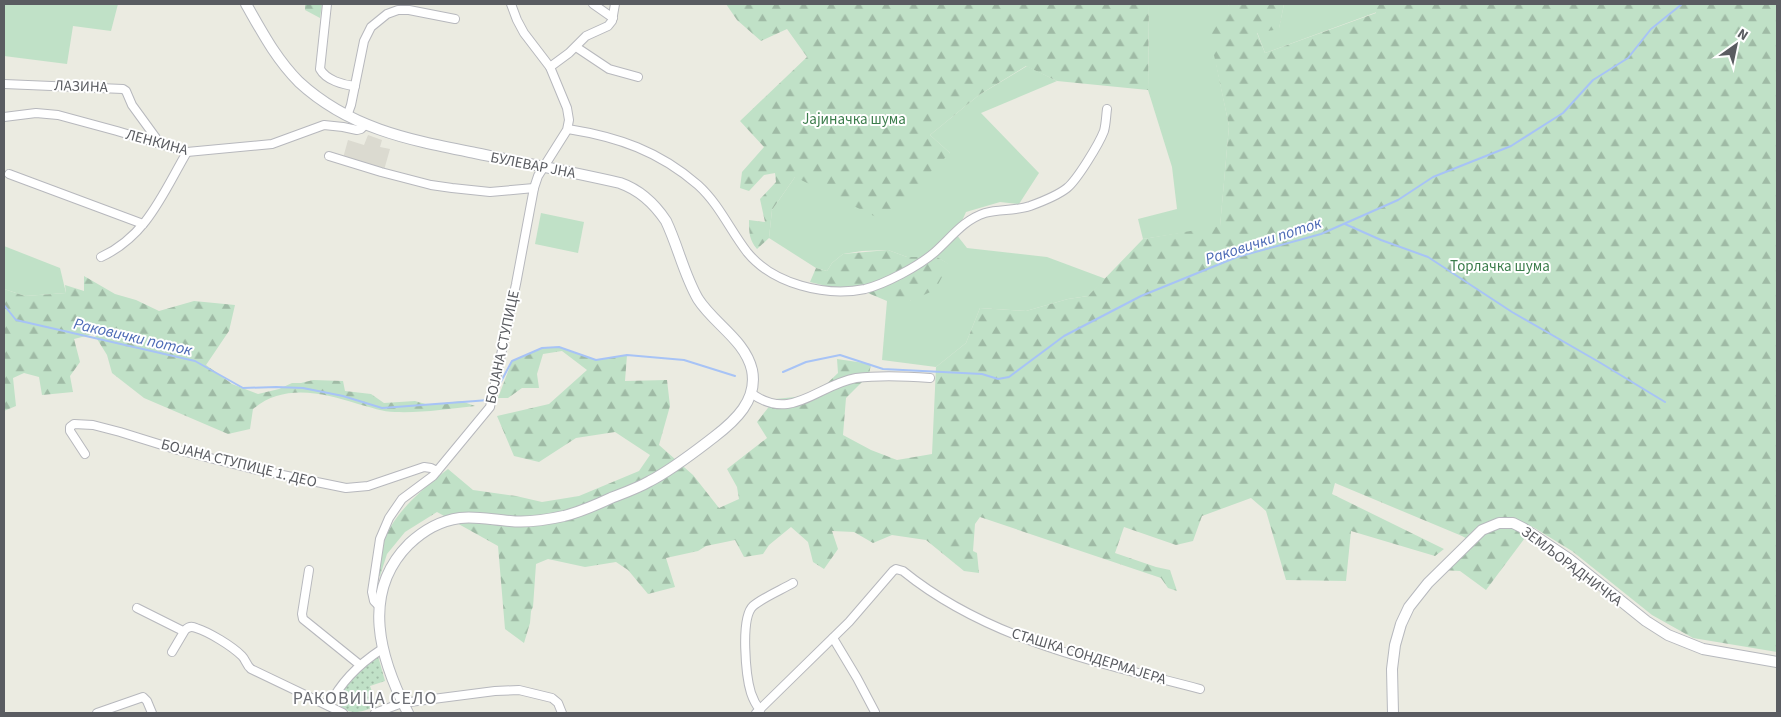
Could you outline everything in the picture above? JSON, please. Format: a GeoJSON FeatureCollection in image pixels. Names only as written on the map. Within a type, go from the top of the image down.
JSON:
{"type":"FeatureCollection","features":[{"type":"Feature","properties":{"kind":"main road","name":"БУЛЕВАР ЈНА"},"geometry":{"type":"LineString","coordinates":[[246,4],[272,49],[294,77],[317,96],[347,116],[366,125],[412,140],[628,186],[648,199],[659,210],[674,237],[697,297],[709,314],[740,347],[748,362],[752,370],[751,393]]}},
{"type":"Feature","properties":{"kind":"main road"},"geometry":{"type":"LineString","coordinates":[[408,713],[402,703],[382,649],[379,606],[384,583],[392,566],[411,543],[434,525],[460,518],[474,517],[523,522],[566,516],[648,482],[695,452],[734,420],[751,393]]}},
{"type":"Feature","properties":{"kind":"main road","name":"ЗЕМЉОРАДНИЧКА"},"geometry":{"type":"LineString","coordinates":[[1393,713],[1392,669],[1395,645],[1401,624],[1409,607],[1428,583],[1482,530],[1499,523],[1513,523],[1523,528],[1569,559],[1646,621],[1668,635],[1685,643],[1712,651],[1777,662]]}},
{"type":"Feature","properties":{"kind":"street"},"geometry":{"type":"LineString","coordinates":[[327,4],[320,69],[330,79],[355,86]]}},
{"type":"Feature","properties":{"kind":"street"},"geometry":{"type":"LineString","coordinates":[[511,4],[524,33],[550,67],[567,108],[568,129],[600,134],[625,142],[646,150],[677,169],[705,193],[721,212],[754,259],[770,272],[809,287],[832,291],[870,288],[921,263],[972,218],[992,212],[1028,206],[1069,187],[1083,168],[1104,131],[1107,109]]}},
{"type":"Feature","properties":{"kind":"street"},"geometry":{"type":"LineString","coordinates":[[593,4],[612,18]]}},
{"type":"Feature","properties":{"kind":"street"},"geometry":{"type":"LineString","coordinates":[[550,67],[586,36],[608,26],[615,4]]}},
{"type":"Feature","properties":{"kind":"street"},"geometry":{"type":"LineString","coordinates":[[347,116],[364,40],[370,27],[381,18],[393,12],[410,10],[455,19]]}},
{"type":"Feature","properties":{"kind":"street"},"geometry":{"type":"LineString","coordinates":[[576,46],[609,69],[638,78]]}},
{"type":"Feature","properties":{"kind":"street","name":"ЛАЗИНА"},"geometry":{"type":"LineString","coordinates":[[4,84],[123,89],[126,91],[132,106],[156,138],[156,143]]}},
{"type":"Feature","properties":{"kind":"street","name":"ЛЕНКИНА"},"geometry":{"type":"LineString","coordinates":[[4,117],[36,113],[58,115],[187,152],[272,144],[324,125],[357,130],[366,125]]}},
{"type":"Feature","properties":{"kind":"street","name":"БОЈАНА СТУПИЦЕ"},"geometry":{"type":"LineString","coordinates":[[379,606],[374,600],[372,592],[383,529],[402,499],[437,471],[486,414],[490,405],[534,188],[543,167],[568,129]]}},
{"type":"Feature","properties":{"kind":"street"},"geometry":{"type":"LineString","coordinates":[[101,257],[126,242],[157,207],[187,152]]}},
{"type":"Feature","properties":{"kind":"street"},"geometry":{"type":"LineString","coordinates":[[329,156],[380,172],[438,186],[490,192],[534,188]]}},
{"type":"Feature","properties":{"kind":"street"},"geometry":{"type":"LineString","coordinates":[[9,174],[143,224]]}},
{"type":"Feature","properties":{"kind":"street"},"geometry":{"type":"LineString","coordinates":[[751,393],[764,401],[776,405],[791,403],[854,379],[906,376],[930,378]]}},
{"type":"Feature","properties":{"kind":"street","name":"БОЈАНА СТУПИЦЕ 1. ДЕО"},"geometry":{"type":"LineString","coordinates":[[85,454],[70,431],[70,427],[74,424],[93,425],[178,450],[258,470],[346,488],[368,486],[424,467],[437,471]]}},
{"type":"Feature","properties":{"kind":"street","name":"СТАШКА СОНДЕРМАЈЕРА"},"geometry":{"type":"LineString","coordinates":[[758,711],[834,638],[893,571],[900,569],[954,606],[1008,632],[1079,656],[1200,689]]}},
{"type":"Feature","properties":{"kind":"street"},"geometry":{"type":"LineString","coordinates":[[309,570],[302,614],[303,619],[360,664]]}},
{"type":"Feature","properties":{"kind":"street"},"geometry":{"type":"LineString","coordinates":[[758,711],[747,671],[746,628],[750,612],[754,606],[793,583]]}},
{"type":"Feature","properties":{"kind":"street"},"geometry":{"type":"LineString","coordinates":[[137,608],[183,631]]}},
{"type":"Feature","properties":{"kind":"street"},"geometry":{"type":"LineString","coordinates":[[172,652],[183,631],[191,627],[203,631],[242,656],[251,669],[344,713]]}},
{"type":"Feature","properties":{"kind":"street"},"geometry":{"type":"LineString","coordinates":[[834,638],[875,712]]}},
{"type":"Feature","properties":{"kind":"street"},"geometry":{"type":"LineString","coordinates":[[328,706],[345,680],[360,664],[382,649]]}},
{"type":"Feature","properties":{"kind":"street"},"geometry":{"type":"LineString","coordinates":[[376,713],[402,703],[495,690],[519,690],[552,698],[558,703],[562,713]]}},
{"type":"Feature","properties":{"kind":"street"},"geometry":{"type":"LineString","coordinates":[[97,713],[141,697],[148,701],[152,713]]}},
{"type":"Feature","properties":{"kind":"shaded area"},"geometry":{"type":"Polygon","coordinates":[[[368,135],[382,140],[380,147],[390,149],[384,170],[343,158],[348,140],[364,145],[368,135]]]}},
{"type":"Feature","properties":{"kind":"green space"},"geometry":{"type":"Polygon","coordinates":[[[4,4],[118,4],[111,31],[73,26],[67,64],[4,56],[4,4]]]}},
{"type":"Feature","properties":{"kind":"green space"},"geometry":{"type":"Polygon","coordinates":[[[305,4],[322,4],[320,18],[305,10],[305,4]]]}},
{"type":"Feature","properties":{"kind":"green space","name":"Јајиначка шума"},"geometry":{"type":"Polygon","coordinates":[[[726,4],[1149,4],[1148,90],[1057,81],[1026,66],[979,95],[930,135],[950,153],[882,220],[795,177],[772,210],[769,238],[757,249],[750,236],[749,220],[765,222],[760,199],[776,182],[775,173],[764,175],[749,191],[740,188],[742,172],[764,147],[740,121],[807,57],[787,29],[761,41],[737,20],[726,4]]]}},
{"type":"Feature","properties":{"kind":"green space"},"geometry":{"type":"Polygon","coordinates":[[[1149,4],[1229,4],[1216,63],[1229,126],[1220,227],[1143,239],[1138,219],[1177,209],[1172,167],[1148,90],[1149,4]]]}},
{"type":"Feature","properties":{"kind":"green space","name":"Торлачка шума"},"geometry":{"type":"Polygon","coordinates":[[[1229,4],[1284,4],[1279,29],[1257,33],[1265,53],[1376,13],[1376,4],[1777,4],[1777,652],[1693,638],[1652,615],[1572,551],[1533,527],[1486,590],[1460,571],[1441,570],[1473,542],[1335,483],[1332,494],[1444,549],[1435,556],[1351,531],[1346,581],[1286,580],[1266,511],[1251,498],[1202,516],[1193,541],[1176,545],[1124,527],[1115,553],[1170,570],[1177,591],[1168,588],[1161,578],[980,517],[975,524],[973,551],[977,553],[979,573],[964,571],[926,540],[892,535],[873,543],[854,532],[832,531],[838,549],[824,569],[813,562],[808,542],[791,527],[769,545],[763,554],[744,557],[735,540],[706,546],[698,551],[666,558],[675,587],[648,594],[628,570],[616,562],[585,567],[548,559],[536,564],[533,607],[524,643],[505,629],[498,546],[437,512],[405,532],[387,554],[380,576],[377,575],[381,548],[399,514],[448,469],[473,490],[542,502],[579,496],[639,471],[650,455],[615,432],[576,438],[539,462],[514,456],[497,416],[549,404],[587,370],[562,351],[543,354],[537,374],[539,388],[522,388],[508,398],[498,398],[512,361],[542,348],[559,347],[597,360],[627,355],[625,381],[667,380],[670,406],[659,445],[693,475],[719,508],[739,499],[737,487],[727,469],[767,438],[757,422],[775,399],[815,395],[838,373],[837,359],[871,364],[869,375],[846,398],[843,435],[871,450],[897,460],[932,454],[936,367],[966,343],[980,308],[1026,311],[1068,299],[1088,296],[1143,239],[1220,226],[1229,126],[1207,22],[1229,4]]]}},
{"type":"Feature","properties":{"kind":"green space"},"geometry":{"type":"Polygon","coordinates":[[[1284,4],[1376,4],[1377,12],[1265,53],[1257,32],[1279,28],[1284,4]]]}},
{"type":"Feature","properties":{"kind":"green space"},"geometry":{"type":"Polygon","coordinates":[[[1027,66],[1057,81],[981,113],[1039,173],[1019,204],[1000,202],[966,212],[956,234],[967,248],[1047,257],[1106,279],[1088,296],[1068,299],[1026,311],[980,308],[966,343],[936,367],[882,360],[887,301],[910,301],[948,264],[937,257],[907,257],[888,250],[843,254],[832,263],[827,271],[816,268],[769,238],[772,210],[795,177],[950,153],[930,135],[979,95],[1027,66]]]}},
{"type":"Feature","properties":{"kind":"green space"},"geometry":{"type":"Polygon","coordinates":[[[541,213],[584,222],[578,253],[535,244],[541,213]]]}},
{"type":"Feature","properties":{"kind":"green space"},"geometry":{"type":"Polygon","coordinates":[[[4,246],[60,268],[66,293],[25,296],[4,289],[4,246]]]}},
{"type":"Feature","properties":{"kind":"green space"},"geometry":{"type":"Polygon","coordinates":[[[888,250],[907,257],[937,257],[949,264],[935,290],[910,301],[887,301],[856,288],[838,289],[810,282],[816,268],[827,271],[832,263],[843,254],[888,250]]]}},
{"type":"Feature","properties":{"kind":"green space"},"geometry":{"type":"Polygon","coordinates":[[[84,276],[115,294],[136,300],[159,311],[194,301],[235,305],[229,331],[206,365],[232,384],[258,394],[279,389],[292,383],[313,380],[343,381],[345,391],[371,394],[384,403],[415,401],[429,405],[461,401],[475,406],[390,412],[331,396],[291,393],[265,401],[253,409],[250,429],[228,434],[144,398],[112,373],[107,355],[94,334],[74,339],[80,362],[70,376],[73,392],[42,395],[39,377],[24,373],[13,378],[16,406],[4,411],[4,289],[25,296],[66,293],[65,285],[84,291],[84,276]]]}},
{"type":"Feature","properties":{"kind":"green space"},"geometry":{"type":"Polygon","coordinates":[[[378,656],[385,681],[370,686],[377,706],[356,712],[351,712],[342,707],[338,703],[339,696],[347,682],[378,656]]]}},
{"type":"Feature","properties":{"kind":"waterway","name":"Раковички поток"},"geometry":{"type":"LineString","coordinates":[[783,372],[806,362],[840,355],[883,369],[982,374],[998,379],[1009,377],[1064,336],[1141,296],[1237,257],[1321,234],[1398,200],[1433,177],[1511,146],[1563,113],[1593,80],[1628,58],[1651,29],[1682,4]]}},
{"type":"Feature","properties":{"kind":"waterway"},"geometry":{"type":"LineString","coordinates":[[1345,224],[1381,240],[1428,257],[1512,312],[1665,402]]}},
{"type":"Feature","properties":{"kind":"waterway","name":"Раковички поток"},"geometry":{"type":"LineString","coordinates":[[4,305],[16,320],[195,361],[243,388],[303,388],[343,396],[382,408],[489,400]]}},
{"type":"Feature","properties":{"kind":"waterway","name":"Раковички поток"},"geometry":{"type":"LineString","coordinates":[[497,389],[512,361],[542,348],[559,347],[596,360],[627,355],[684,360],[735,376]]}},
{"type":"Feature","properties":{"kind":"district","name":"РАКОВИЦА СЕЛО"},"geometry":{"type":"Point","coordinates":[365,698]}}]}
